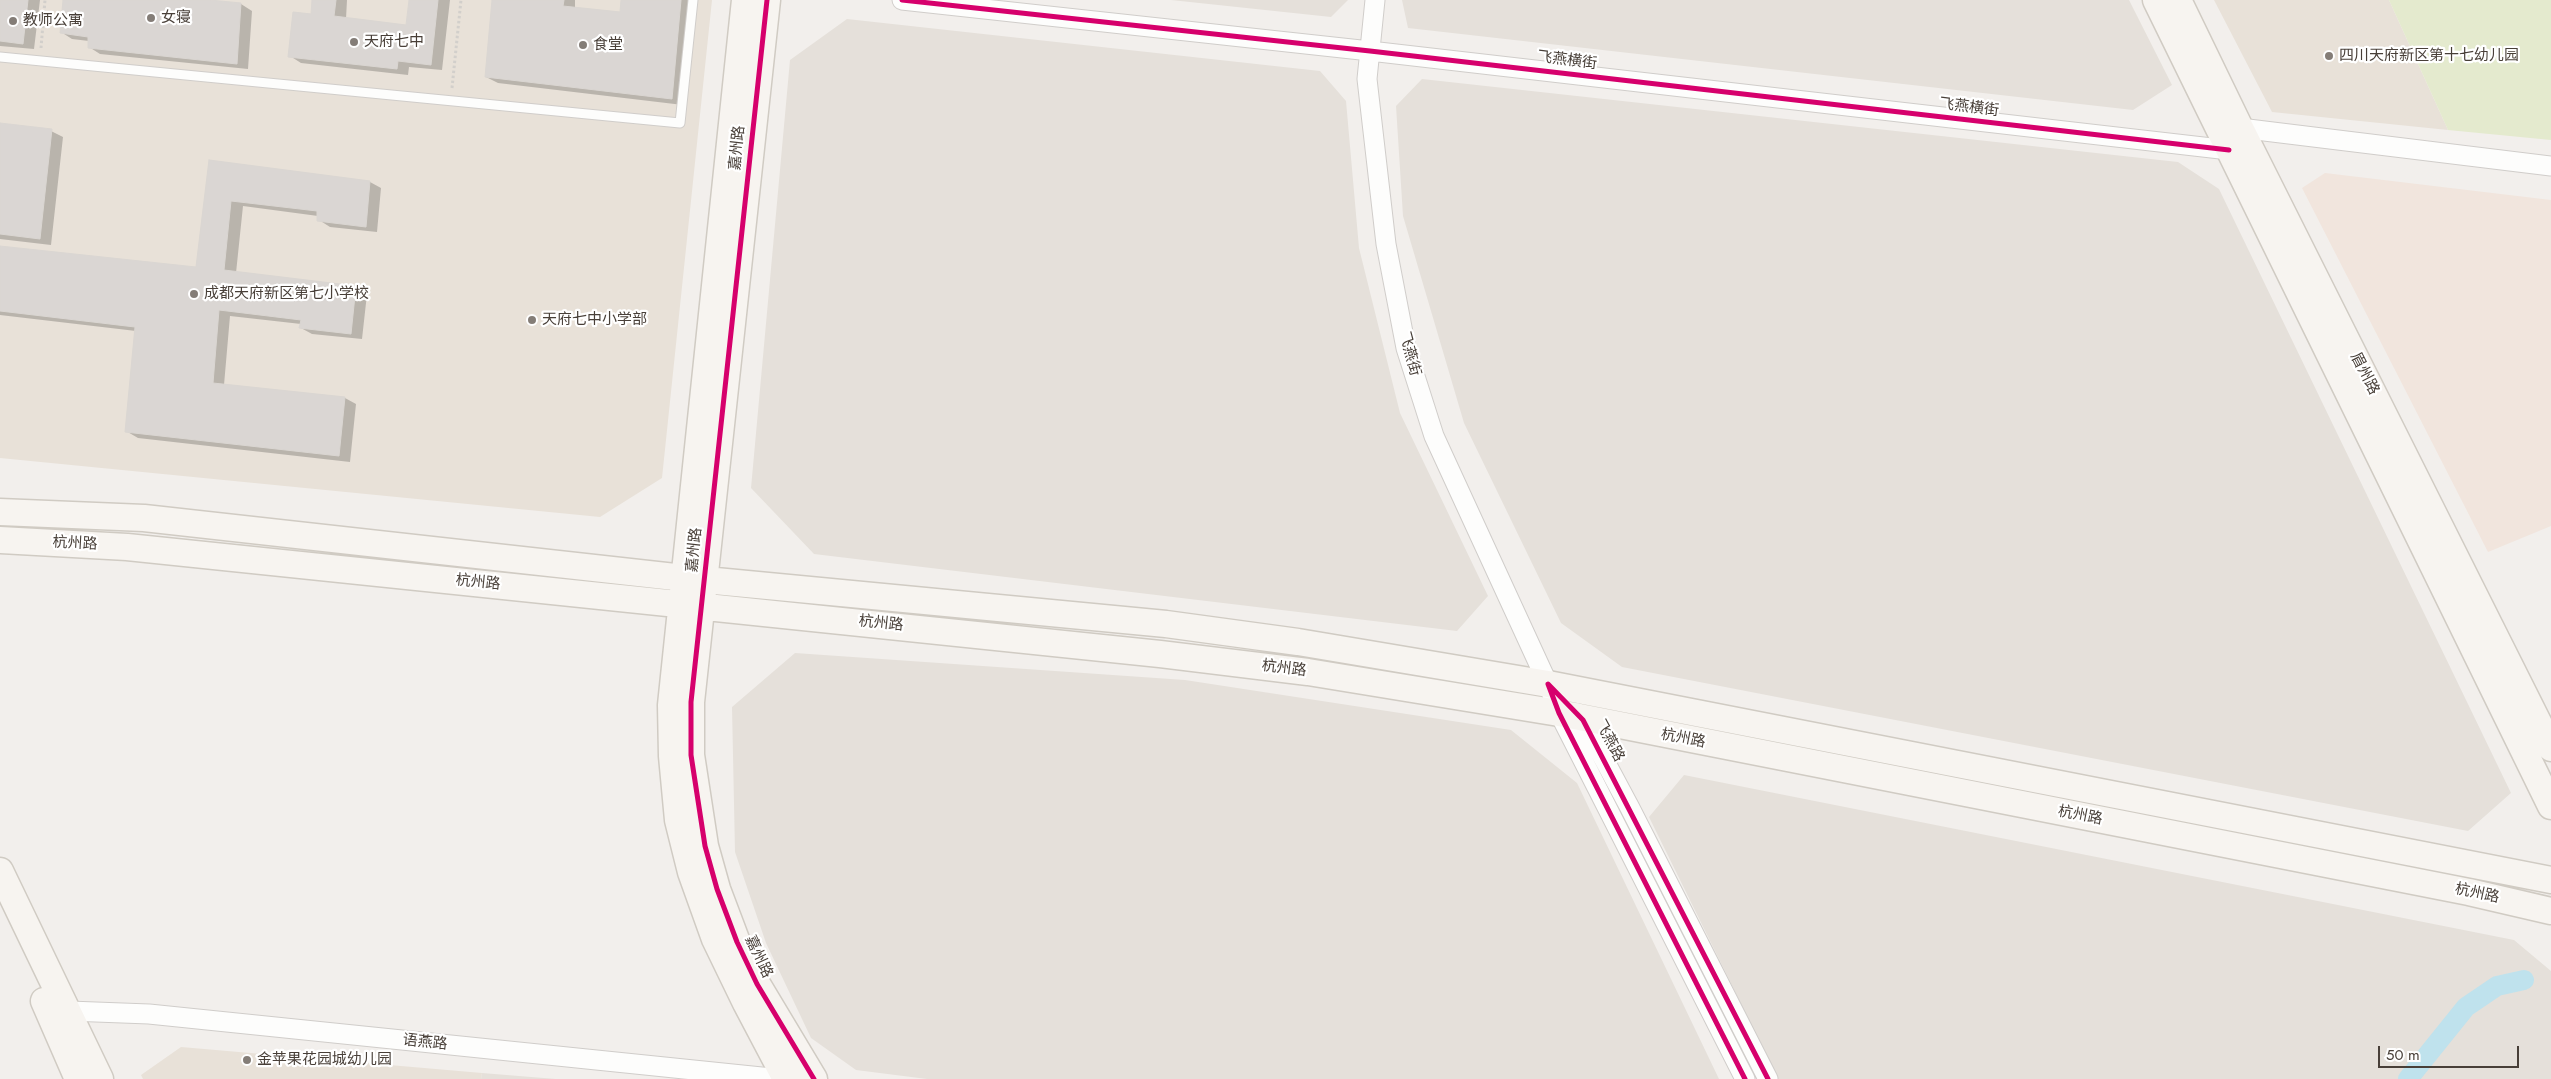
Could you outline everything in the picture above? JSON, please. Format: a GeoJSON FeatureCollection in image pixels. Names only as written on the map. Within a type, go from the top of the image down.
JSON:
{"type":"FeatureCollection","features":[{"type":"Feature","properties":{"kind":"main road"},"geometry":{"type":"LineString","coordinates":[[745,0],[691,607],[671,705],[672,756],[678,820],[691,872],[715,939],[786,1079]]}},
{"type":"Feature","properties":{"kind":"main road","name":"嘉州路"},"geometry":{"type":"LineString","coordinates":[[694,578],[766,0]]}},
{"type":"Feature","properties":{"kind":"main road"},"geometry":{"type":"LineString","coordinates":[[2156,0],[2235,139],[2551,806]]}},
{"type":"Feature","properties":{"kind":"main road","name":"眉州路"},"geometry":{"type":"LineString","coordinates":[[2178,0],[2235,139],[2551,748]]}},
{"type":"Feature","properties":{"kind":"main road","name":"杭州路"},"geometry":{"type":"LineString","coordinates":[[0,512],[144,518],[694,578],[1166,624],[1298,642],[1548,684],[2551,880]]}},
{"type":"Feature","properties":{"kind":"main road","name":"杭州路"},"geometry":{"type":"LineString","coordinates":[[0,540],[128,547],[691,607],[821,618],[1160,654],[1308,672],[1559,713],[1584,720],[2469,892],[2551,911]]}},
{"type":"Feature","properties":{"kind":"main road","name":"嘉州路"},"geometry":{"type":"LineString","coordinates":[[691,607],[691,755],[705,846],[717,889],[737,942],[757,984],[814,1079]]}},
{"type":"Feature","properties":{"kind":"main road"},"geometry":{"type":"LineString","coordinates":[[0,871],[40,956],[69,1011],[100,1079]]}},
{"type":"Feature","properties":{"kind":"main road"},"geometry":{"type":"LineString","coordinates":[[0,914],[49,1010],[78,1079]]}},
{"type":"Feature","properties":{"kind":"street","name":"飞燕横街"},"geometry":{"type":"LineString","coordinates":[[902,0],[1370,51],[2235,139],[2551,166]]}},
{"type":"Feature","properties":{"kind":"street","name":"飞燕街"},"geometry":{"type":"LineString","coordinates":[[1375,0],[1367,79],[1386,244],[1406,348],[1434,436],[1548,684]]}},
{"type":"Feature","properties":{"kind":"street"},"geometry":{"type":"LineString","coordinates":[[1548,684],[1559,713],[1745,1079]]}},
{"type":"Feature","properties":{"kind":"street","name":"飞燕路"},"geometry":{"type":"LineString","coordinates":[[1548,684],[1584,720],[1768,1079]]}},
{"type":"Feature","properties":{"kind":"street","name":"语燕路"},"geometry":{"type":"LineString","coordinates":[[69,1011],[149,1014],[781,1079]]}},
{"type":"Feature","properties":{"kind":"lane"},"geometry":{"type":"LineString","coordinates":[[0,57],[680,124],[693,0]]}},
{"type":"Feature","properties":{"kind":"path"},"geometry":{"type":"LineString","coordinates":[[39,61],[45,0]]}},
{"type":"Feature","properties":{"kind":"path"},"geometry":{"type":"LineString","coordinates":[[450,101],[461,0]]}},
{"type":"Feature","properties":{"kind":"shaded area"},"geometry":{"type":"Polygon","coordinates":[[[0,0],[712,0],[662,478],[600,517],[0,458],[0,0]]]}},
{"type":"Feature","properties":{"kind":"shaded area"},"geometry":{"type":"Polygon","coordinates":[[[1171,0],[1348,0],[1331,17],[1171,0]]]}},
{"type":"Feature","properties":{"kind":"shaded area"},"geometry":{"type":"Polygon","coordinates":[[[1402,0],[2129,0],[2172,85],[2133,110],[1408,28],[1402,0]]]}},
{"type":"Feature","properties":{"kind":"shaded area","name":"四川天府新区第十七幼儿园"},"geometry":{"type":"Polygon","coordinates":[[[2214,0],[2389,0],[2448,130],[2272,112],[2214,0]]]}},
{"type":"Feature","properties":{"kind":"shaded area"},"geometry":{"type":"Polygon","coordinates":[[[847,19],[1320,71],[1346,101],[1359,248],[1400,413],[1488,596],[1457,631],[814,554],[751,488],[790,60],[847,19]]]}},
{"type":"Feature","properties":{"kind":"shaded area"},"geometry":{"type":"Polygon","coordinates":[[[1422,79],[2178,162],[2219,189],[2511,793],[2468,831],[1622,667],[1561,623],[1464,423],[1403,216],[1396,106],[1422,79]]]}},
{"type":"Feature","properties":{"kind":"shaded area"},"geometry":{"type":"Polygon","coordinates":[[[2325,173],[2551,200],[2551,526],[2488,552],[2302,188],[2325,173]]]}},
{"type":"Feature","properties":{"kind":"shaded area"},"geometry":{"type":"Polygon","coordinates":[[[795,653],[1185,680],[1511,730],[1577,783],[1719,1079],[927,1079],[856,1070],[811,1038],[766,943],[735,852],[732,707],[795,653]]]}},
{"type":"Feature","properties":{"kind":"shaded area"},"geometry":{"type":"Polygon","coordinates":[[[1684,775],[2514,940],[2551,971],[2551,1079],[1778,1079],[1649,817],[1684,775]]]}},
{"type":"Feature","properties":{"kind":"shaded area","name":"金苹果花园城幼儿园"},"geometry":{"type":"Polygon","coordinates":[[[181,1047],[482,1073],[481,1079],[143,1079],[141,1075],[181,1047]]]}},
{"type":"Feature","properties":{"kind":"shaded area"},"geometry":{"type":"Polygon","coordinates":[[[482,1073],[556,1079],[481,1079],[482,1073]]]}},
{"type":"Feature","properties":{"kind":"green space"},"geometry":{"type":"Polygon","coordinates":[[[2389,0],[2551,0],[2551,140],[2448,130],[2389,0]]]}},
{"type":"Feature","properties":{"kind":"building","name":"教师公寓"},"geometry":{"type":"Polygon","coordinates":[[[0,0],[28,0],[23,44],[0,41],[0,0]]]}},
{"type":"Feature","properties":{"kind":"building","name":"女寝"},"geometry":{"type":"Polygon","coordinates":[[[63,0],[210,0],[241,3],[237,64],[88,48],[88,37],[60,33],[63,0]]]}},
{"type":"Feature","properties":{"kind":"building"},"geometry":{"type":"Polygon","coordinates":[[[312,0],[336,0],[334,16],[406,25],[409,0],[438,0],[431,65],[398,61],[397,69],[288,57],[293,12],[311,14],[312,0]]]}},
{"type":"Feature","properties":{"kind":"building","name":"食堂"},"geometry":{"type":"Polygon","coordinates":[[[492,0],[564,0],[563,6],[620,12],[621,0],[681,0],[672,99],[485,77],[492,0]]]}},
{"type":"Feature","properties":{"kind":"building"},"geometry":{"type":"Polygon","coordinates":[[[0,123],[52,129],[40,239],[0,234],[0,123]]]}},
{"type":"Feature","properties":{"kind":"building"},"geometry":{"type":"Polygon","coordinates":[[[209,160],[370,181],[366,227],[317,221],[317,211],[231,201],[224,270],[356,286],[351,334],[299,328],[301,320],[219,310],[213,383],[345,397],[339,456],[125,432],[135,327],[0,311],[0,246],[196,267],[209,160]]]}},
{"type":"Feature","properties":{"kind":"waterway"},"geometry":{"type":"LineString","coordinates":[[2408,1079],[2466,1007],[2497,986],[2524,980]]}},
{"type":"Feature","properties":{"kind":"cycle path"},"geometry":{"type":"LineString","coordinates":[[767,0],[691,702],[691,755],[705,846],[717,889],[737,942],[757,984],[814,1079]]}},
{"type":"Feature","properties":{"kind":"cycle path"},"geometry":{"type":"LineString","coordinates":[[902,0],[1370,51],[2229,150]]}},
{"type":"Feature","properties":{"kind":"cycle path"},"geometry":{"type":"LineString","coordinates":[[1745,1079],[1559,713],[1548,684],[1583,720],[1768,1079]]}},
{"type":"Feature","properties":{"kind":"place","name":"女寝"},"geometry":{"type":"Point","coordinates":[151,18]}},
{"type":"Feature","properties":{"kind":"place","name":"教师公寓"},"geometry":{"type":"Point","coordinates":[13,21]}},
{"type":"Feature","properties":{"kind":"place","name":"天府七中"},"geometry":{"type":"Point","coordinates":[354,42]}},
{"type":"Feature","properties":{"kind":"place","name":"食堂"},"geometry":{"type":"Point","coordinates":[583,45]}},
{"type":"Feature","properties":{"kind":"place","name":"四川天府新区第十七幼儿园"},"geometry":{"type":"Point","coordinates":[2329,56]}},
{"type":"Feature","properties":{"kind":"place","name":"成都天府新区第七小学校"},"geometry":{"type":"Point","coordinates":[194,294]}},
{"type":"Feature","properties":{"kind":"place","name":"天府七中小学部"},"geometry":{"type":"Point","coordinates":[532,320]}},
{"type":"Feature","properties":{"kind":"place","name":"金苹果花园城幼儿园"},"geometry":{"type":"Point","coordinates":[247,1060]}}]}
